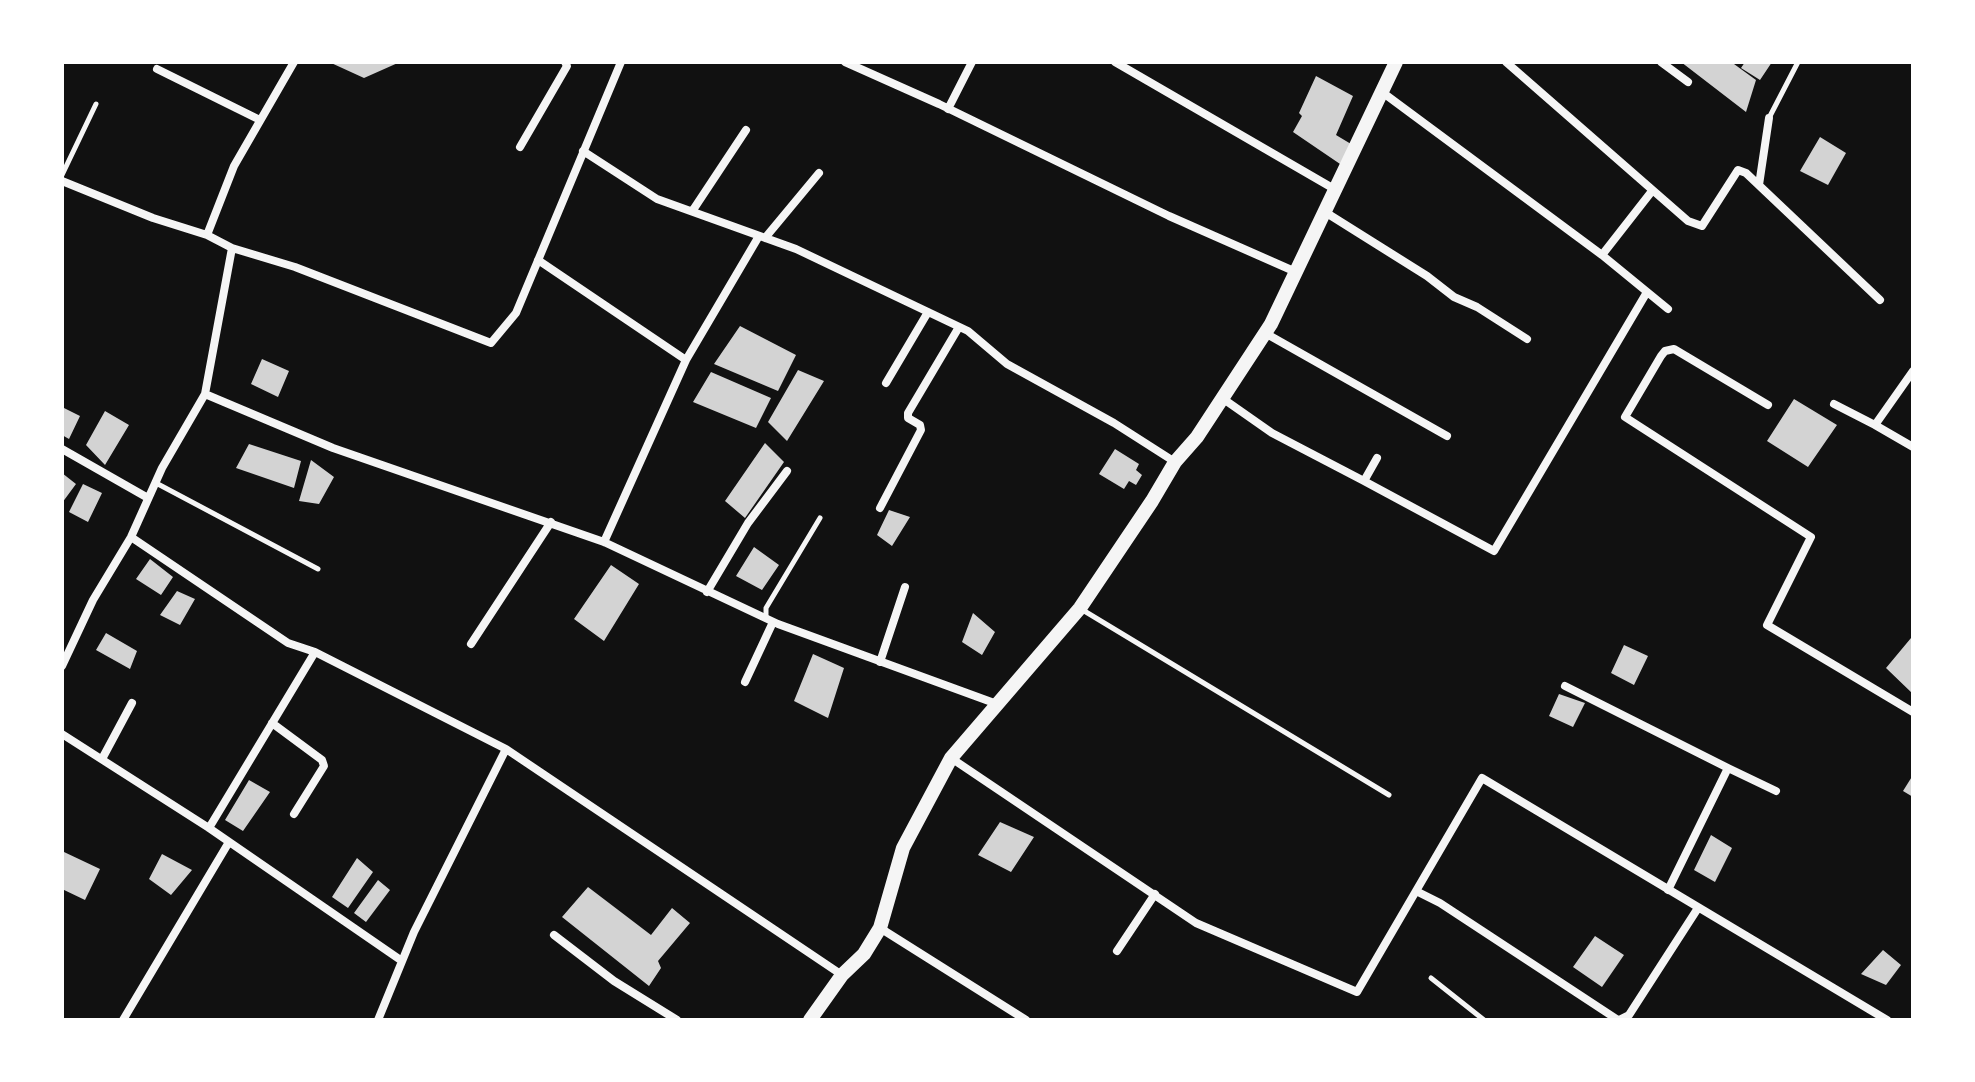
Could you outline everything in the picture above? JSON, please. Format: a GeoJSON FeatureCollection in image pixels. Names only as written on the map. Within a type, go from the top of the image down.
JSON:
{"type":"FeatureCollection","features":[{"type":"Feature","properties":{"kind":"street"},"geometry":{"type":"LineString","coordinates":[[207,235],[234,166],[294,62]]}},
{"type":"Feature","properties":{"kind":"street"},"geometry":{"type":"LineString","coordinates":[[520,147],[567,66],[565,62]]}},
{"type":"Feature","properties":{"kind":"street"},"geometry":{"type":"LineString","coordinates":[[62,178],[153,218],[207,235],[232,248],[295,267],[491,343],[516,313],[621,62]]}},
{"type":"Feature","properties":{"kind":"street"},"geometry":{"type":"LineString","coordinates":[[845,62],[1141,203],[1296,272]]}},
{"type":"Feature","properties":{"kind":"street"},"geometry":{"type":"LineString","coordinates":[[948,109],[972,62]]}},
{"type":"Feature","properties":{"kind":"street"},"geometry":{"type":"LineString","coordinates":[[1115,62],[1336,190]]}},
{"type":"Feature","properties":{"kind":"street"},"geometry":{"type":"LineString","coordinates":[[812,1019],[842,975],[864,954],[880,928],[903,848],[951,758],[1080,608],[1175,462],[1197,437],[1265,333],[1396,62]]}},
{"type":"Feature","properties":{"kind":"street"},"geometry":{"type":"LineString","coordinates":[[1506,62],[1688,221],[1702,226],[1738,170],[1746,173],[1880,300]]}},
{"type":"Feature","properties":{"kind":"street"},"geometry":{"type":"LineString","coordinates":[[1661,62],[1688,82]]}},
{"type":"Feature","properties":{"kind":"street"},"geometry":{"type":"LineString","coordinates":[[157,69],[260,120]]}},
{"type":"Feature","properties":{"kind":"street"},"geometry":{"type":"LineString","coordinates":[[1382,92],[1602,255],[1668,309]]}},
{"type":"Feature","properties":{"kind":"street"},"geometry":{"type":"LineString","coordinates":[[1759,185],[1769,118]]}},
{"type":"Feature","properties":{"kind":"street"},"geometry":{"type":"LineString","coordinates":[[693,210],[746,130]]}},
{"type":"Feature","properties":{"kind":"street"},"geometry":{"type":"LineString","coordinates":[[583,151],[657,199],[796,249],[968,331],[1007,364],[1114,423],[1175,462]]}},
{"type":"Feature","properties":{"kind":"street"},"geometry":{"type":"LineString","coordinates":[[604,542],[686,360],[762,237],[819,173]]}},
{"type":"Feature","properties":{"kind":"street"},"geometry":{"type":"LineString","coordinates":[[1602,255],[1652,191]]}},
{"type":"Feature","properties":{"kind":"street"},"geometry":{"type":"LineString","coordinates":[[1325,212],[1427,276],[1454,297],[1477,307],[1527,339]]}},
{"type":"Feature","properties":{"kind":"street"},"geometry":{"type":"LineString","coordinates":[[62,666],[93,600],[131,537],[156,482],[205,394],[232,248]]}},
{"type":"Feature","properties":{"kind":"street"},"geometry":{"type":"LineString","coordinates":[[538,260],[686,360]]}},
{"type":"Feature","properties":{"kind":"street"},"geometry":{"type":"LineString","coordinates":[[1222,398],[1272,433],[1494,551],[1647,292]]}},
{"type":"Feature","properties":{"kind":"street"},"geometry":{"type":"LineString","coordinates":[[886,383],[928,312]]}},
{"type":"Feature","properties":{"kind":"street"},"geometry":{"type":"LineString","coordinates":[[880,508],[921,430],[920,425],[908,418],[908,413],[959,327]]}},
{"type":"Feature","properties":{"kind":"street"},"geometry":{"type":"LineString","coordinates":[[1265,333],[1447,436]]}},
{"type":"Feature","properties":{"kind":"street"},"geometry":{"type":"LineString","coordinates":[[1768,405],[1674,349],[1665,351],[1661,356],[1625,417],[1811,537],[1767,625],[1913,712]]}},
{"type":"Feature","properties":{"kind":"street"},"geometry":{"type":"LineString","coordinates":[[1875,425],[1913,371]]}},
{"type":"Feature","properties":{"kind":"street"},"geometry":{"type":"LineString","coordinates":[[205,394],[333,448],[604,542],[770,620],[997,704]]}},
{"type":"Feature","properties":{"kind":"street"},"geometry":{"type":"LineString","coordinates":[[1834,404],[1913,447]]}},
{"type":"Feature","properties":{"kind":"street"},"geometry":{"type":"LineString","coordinates":[[62,449],[148,498]]}},
{"type":"Feature","properties":{"kind":"street"},"geometry":{"type":"LineString","coordinates":[[1364,481],[1377,458]]}},
{"type":"Feature","properties":{"kind":"street"},"geometry":{"type":"LineString","coordinates":[[707,592],[748,523],[787,471]]}},
{"type":"Feature","properties":{"kind":"street"},"geometry":{"type":"LineString","coordinates":[[471,644],[551,522]]}},
{"type":"Feature","properties":{"kind":"street"},"geometry":{"type":"LineString","coordinates":[[131,537],[288,643],[315,652],[506,749],[842,975]]}},
{"type":"Feature","properties":{"kind":"street"},"geometry":{"type":"LineString","coordinates":[[880,662],[905,587]]}},
{"type":"Feature","properties":{"kind":"street"},"geometry":{"type":"LineString","coordinates":[[745,682],[770,620]]}},
{"type":"Feature","properties":{"kind":"street"},"geometry":{"type":"LineString","coordinates":[[209,828],[315,652]]}},
{"type":"Feature","properties":{"kind":"street"},"geometry":{"type":"LineString","coordinates":[[1565,686],[1776,791]]}},
{"type":"Feature","properties":{"kind":"street"},"geometry":{"type":"LineString","coordinates":[[102,759],[132,703]]}},
{"type":"Feature","properties":{"kind":"street"},"geometry":{"type":"LineString","coordinates":[[272,723],[316,754],[324,766],[294,814]]}},
{"type":"Feature","properties":{"kind":"street"},"geometry":{"type":"LineString","coordinates":[[62,734],[209,828],[402,961]]}},
{"type":"Feature","properties":{"kind":"street"},"geometry":{"type":"LineString","coordinates":[[378,1020],[414,932],[506,749]]}},
{"type":"Feature","properties":{"kind":"street"},"geometry":{"type":"LineString","coordinates":[[951,758],[1196,923],[1357,992],[1482,778],[1887,1020]]}},
{"type":"Feature","properties":{"kind":"street"},"geometry":{"type":"LineString","coordinates":[[1668,890],[1728,768]]}},
{"type":"Feature","properties":{"kind":"street"},"geometry":{"type":"LineString","coordinates":[[123,1020],[229,842]]}},
{"type":"Feature","properties":{"kind":"street"},"geometry":{"type":"LineString","coordinates":[[1416,891],[1440,903],[1618,1020],[1629,1015],[1698,908]]}},
{"type":"Feature","properties":{"kind":"street"},"geometry":{"type":"LineString","coordinates":[[1117,951],[1155,894]]}},
{"type":"Feature","properties":{"kind":"street"},"geometry":{"type":"LineString","coordinates":[[880,928],[1026,1020]]}},
{"type":"Feature","properties":{"kind":"street"},"geometry":{"type":"LineString","coordinates":[[554,935],[614,981],[677,1020]]}},
{"type":"Feature","properties":{"kind":"lane"},"geometry":{"type":"LineString","coordinates":[[1769,118],[1798,62]]}},
{"type":"Feature","properties":{"kind":"lane"},"geometry":{"type":"LineString","coordinates":[[62,178],[96,104]]}},
{"type":"Feature","properties":{"kind":"lane"},"geometry":{"type":"LineString","coordinates":[[156,482],[318,569]]}},
{"type":"Feature","properties":{"kind":"lane"},"geometry":{"type":"LineString","coordinates":[[770,620],[766,608],[820,518]]}},
{"type":"Feature","properties":{"kind":"lane"},"geometry":{"type":"LineString","coordinates":[[1080,608],[1389,795]]}},
{"type":"Feature","properties":{"kind":"lane"},"geometry":{"type":"LineString","coordinates":[[1431,978],[1484,1020]]}},
{"type":"Feature","properties":{"kind":"building"},"geometry":{"type":"Polygon","coordinates":[[[329,62],[400,62],[364,78],[329,62]]]}},
{"type":"Feature","properties":{"kind":"building"},"geometry":{"type":"Polygon","coordinates":[[[1681,62],[1736,62],[1734,64],[1756,80],[1746,112],[1681,62]]]}},
{"type":"Feature","properties":{"kind":"building"},"geometry":{"type":"Polygon","coordinates":[[[1745,62],[1772,62],[1760,80],[1741,68],[1745,62]]]}},
{"type":"Feature","properties":{"kind":"building"},"geometry":{"type":"Polygon","coordinates":[[[1316,76],[1353,96],[1336,135],[1351,144],[1343,166],[1293,132],[1316,76]]]}},
{"type":"Feature","properties":{"kind":"building"},"geometry":{"type":"Polygon","coordinates":[[[1820,137],[1846,153],[1828,185],[1800,171],[1820,137]]]}},
{"type":"Feature","properties":{"kind":"building"},"geometry":{"type":"Polygon","coordinates":[[[740,326],[796,355],[778,391],[714,364],[740,326]]]}},
{"type":"Feature","properties":{"kind":"building"},"geometry":{"type":"Polygon","coordinates":[[[262,359],[289,371],[278,397],[251,384],[262,359]]]}},
{"type":"Feature","properties":{"kind":"building"},"geometry":{"type":"Polygon","coordinates":[[[798,370],[824,381],[787,441],[768,422],[798,370]]]}},
{"type":"Feature","properties":{"kind":"building"},"geometry":{"type":"Polygon","coordinates":[[[711,372],[771,398],[756,428],[693,402],[711,372]]]}},
{"type":"Feature","properties":{"kind":"building"},"geometry":{"type":"Polygon","coordinates":[[[1794,399],[1837,425],[1808,467],[1767,441],[1794,399]]]}},
{"type":"Feature","properties":{"kind":"building"},"geometry":{"type":"Polygon","coordinates":[[[62,407],[80,416],[69,439],[62,435],[62,407]]]}},
{"type":"Feature","properties":{"kind":"building"},"geometry":{"type":"Polygon","coordinates":[[[105,411],[129,425],[105,465],[86,445],[105,411]]]}},
{"type":"Feature","properties":{"kind":"building"},"geometry":{"type":"Polygon","coordinates":[[[765,443],[784,462],[745,518],[725,501],[765,443]]]}},
{"type":"Feature","properties":{"kind":"building"},"geometry":{"type":"Polygon","coordinates":[[[249,444],[301,461],[294,488],[236,468],[249,444]]]}},
{"type":"Feature","properties":{"kind":"building"},"geometry":{"type":"Polygon","coordinates":[[[1115,449],[1139,464],[1136,470],[1142,475],[1136,485],[1129,481],[1124,489],[1099,474],[1115,449]]]}},
{"type":"Feature","properties":{"kind":"building"},"geometry":{"type":"Polygon","coordinates":[[[311,460],[334,477],[319,504],[299,501],[311,460]]]}},
{"type":"Feature","properties":{"kind":"building"},"geometry":{"type":"Polygon","coordinates":[[[62,473],[76,484],[62,503],[62,473]]]}},
{"type":"Feature","properties":{"kind":"building"},"geometry":{"type":"Polygon","coordinates":[[[83,484],[102,493],[88,522],[69,512],[83,484]]]}},
{"type":"Feature","properties":{"kind":"building"},"geometry":{"type":"Polygon","coordinates":[[[889,510],[910,517],[892,546],[877,535],[889,510]]]}},
{"type":"Feature","properties":{"kind":"building"},"geometry":{"type":"Polygon","coordinates":[[[754,547],[779,565],[762,590],[736,576],[754,547]]]}},
{"type":"Feature","properties":{"kind":"building"},"geometry":{"type":"Polygon","coordinates":[[[150,559],[173,577],[161,595],[136,579],[150,559]]]}},
{"type":"Feature","properties":{"kind":"building"},"geometry":{"type":"Polygon","coordinates":[[[611,565],[639,584],[604,641],[574,619],[611,565]]]}},
{"type":"Feature","properties":{"kind":"building"},"geometry":{"type":"Polygon","coordinates":[[[177,591],[195,599],[180,625],[160,615],[177,591]]]}},
{"type":"Feature","properties":{"kind":"building"},"geometry":{"type":"Polygon","coordinates":[[[973,613],[995,632],[982,655],[962,642],[973,613]]]}},
{"type":"Feature","properties":{"kind":"building"},"geometry":{"type":"Polygon","coordinates":[[[106,633],[137,651],[130,669],[96,650],[106,633]]]}},
{"type":"Feature","properties":{"kind":"building"},"geometry":{"type":"Polygon","coordinates":[[[1913,639],[1913,694],[1886,668],[1913,639]]]}},
{"type":"Feature","properties":{"kind":"building"},"geometry":{"type":"Polygon","coordinates":[[[1624,645],[1648,656],[1634,685],[1611,673],[1624,645]]]}},
{"type":"Feature","properties":{"kind":"building"},"geometry":{"type":"Polygon","coordinates":[[[813,654],[844,668],[828,718],[794,701],[813,654]]]}},
{"type":"Feature","properties":{"kind":"building"},"geometry":{"type":"Polygon","coordinates":[[[1559,694],[1585,703],[1573,727],[1549,716],[1559,694]]]}},
{"type":"Feature","properties":{"kind":"building"},"geometry":{"type":"Polygon","coordinates":[[[1913,775],[1913,797],[1903,791],[1913,775]]]}},
{"type":"Feature","properties":{"kind":"building"},"geometry":{"type":"Polygon","coordinates":[[[249,780],[270,792],[243,831],[225,820],[249,780]]]}},
{"type":"Feature","properties":{"kind":"building"},"geometry":{"type":"Polygon","coordinates":[[[1000,822],[1034,837],[1011,872],[978,855],[1000,822]]]}},
{"type":"Feature","properties":{"kind":"building"},"geometry":{"type":"Polygon","coordinates":[[[1711,835],[1732,848],[1715,882],[1694,870],[1711,835]]]}},
{"type":"Feature","properties":{"kind":"building"},"geometry":{"type":"Polygon","coordinates":[[[64,852],[100,869],[85,900],[62,889],[64,852]]]}},
{"type":"Feature","properties":{"kind":"building"},"geometry":{"type":"Polygon","coordinates":[[[162,854],[192,870],[171,895],[149,879],[162,854]]]}},
{"type":"Feature","properties":{"kind":"building"},"geometry":{"type":"Polygon","coordinates":[[[357,858],[373,872],[348,908],[332,897],[357,858]]]}},
{"type":"Feature","properties":{"kind":"building"},"geometry":{"type":"Polygon","coordinates":[[[378,880],[390,890],[366,922],[354,913],[378,880]]]}},
{"type":"Feature","properties":{"kind":"building"},"geometry":{"type":"Polygon","coordinates":[[[588,887],[651,935],[672,908],[690,923],[658,961],[661,968],[649,986],[562,917],[588,887]]]}},
{"type":"Feature","properties":{"kind":"building"},"geometry":{"type":"Polygon","coordinates":[[[1595,936],[1624,955],[1602,987],[1573,967],[1595,936]]]}},
{"type":"Feature","properties":{"kind":"building"},"geometry":{"type":"Polygon","coordinates":[[[1883,950],[1901,965],[1886,985],[1861,974],[1883,950]]]}}]}
